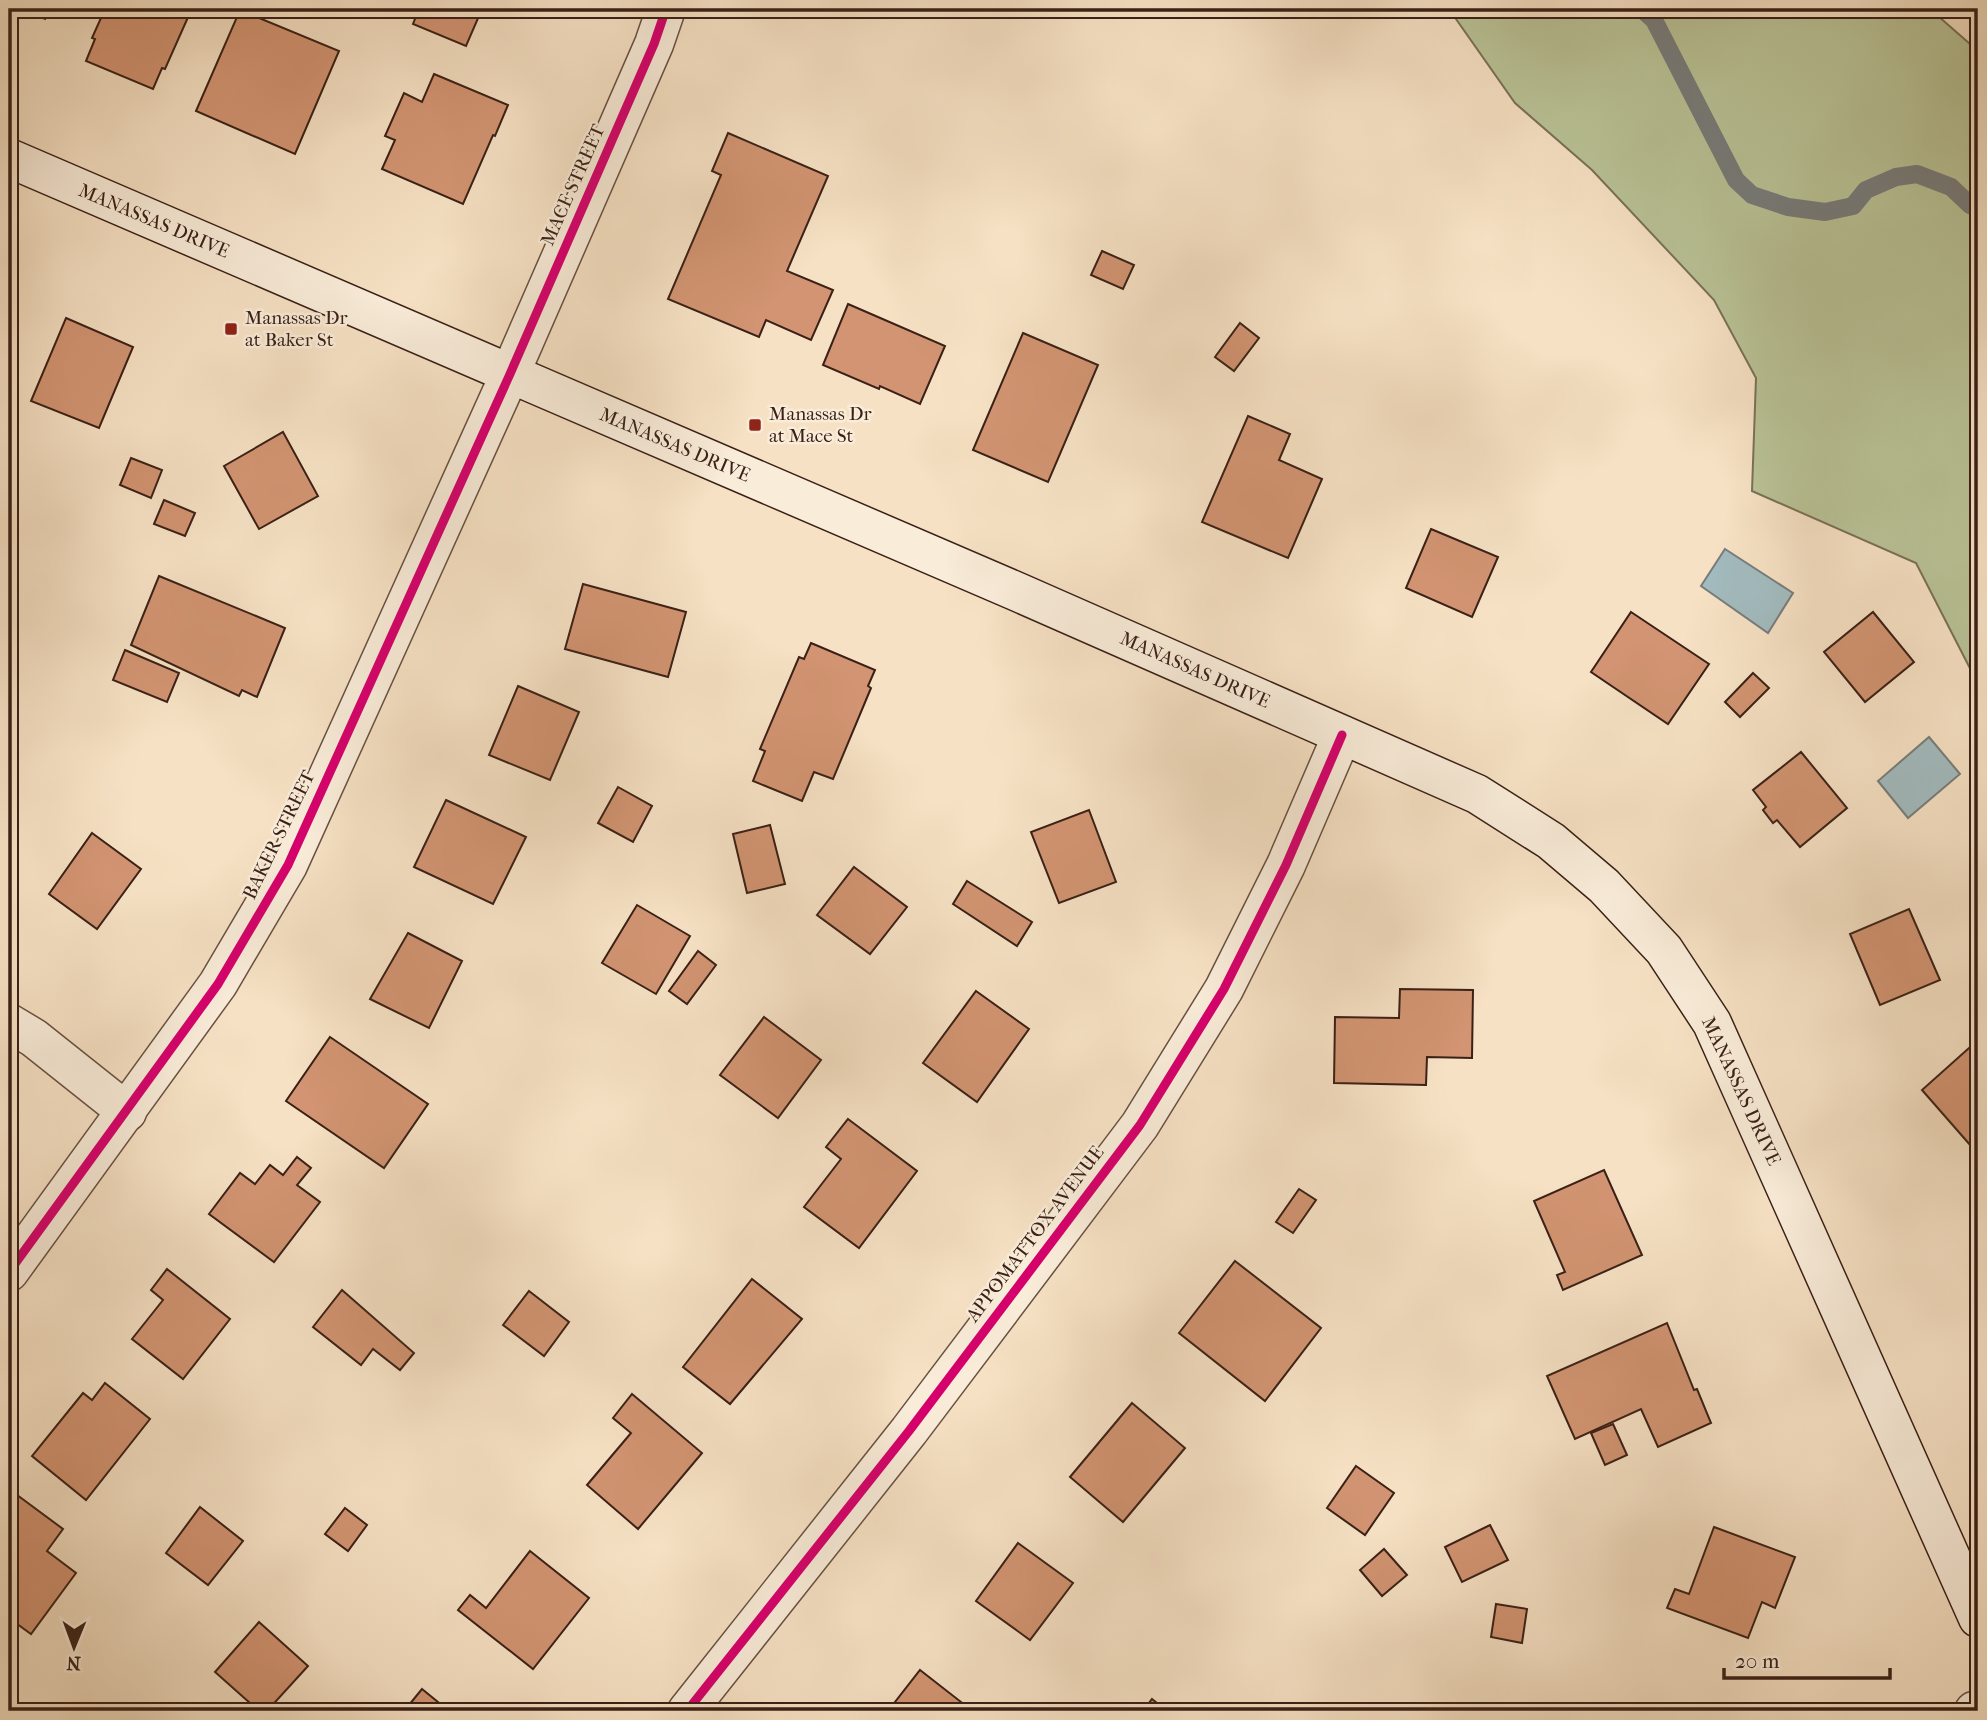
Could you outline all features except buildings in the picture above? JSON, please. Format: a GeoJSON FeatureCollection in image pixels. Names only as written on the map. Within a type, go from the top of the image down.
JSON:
{"type":"FeatureCollection","features":[{"type":"Feature","properties":{"kind":"street","name":"MACE STREET"},"geometry":{"type":"LineString","coordinates":[[510,374],[654,44],[666,9]]}},
{"type":"Feature","properties":{"kind":"street","name":"MANASSAS DRIVE"},"geometry":{"type":"LineString","coordinates":[[9,158],[1020,593],[1477,794],[1551,841],[1605,886],[1664,950],[1712,1023],[1978,1618]]}},
{"type":"Feature","properties":{"kind":"street","name":"BAKER STREET"},"geometry":{"type":"LineString","coordinates":[[9,1272],[218,984],[288,864],[510,374]]}},
{"type":"Feature","properties":{"kind":"street","name":"APPOMATTOX AVENUE"},"geometry":{"type":"LineString","coordinates":[[687,1711],[909,1431],[1140,1125],[1224,989],[1286,865],[1342,735]]}},
{"type":"Feature","properties":{"kind":"street"},"geometry":{"type":"LineString","coordinates":[[9,1023],[34,1038],[127,1112]]}},
{"type":"Feature","properties":{"kind":"green space"},"geometry":{"type":"Polygon","coordinates":[[[1449,9],[1930,9],[1978,51],[1978,684],[1916,563],[1752,491],[1756,378],[1714,300],[1592,170],[1515,103],[1449,9]]]}},
{"type":"Feature","properties":{"kind":"water"},"geometry":{"type":"Polygon","coordinates":[[[1725,549],[1793,593],[1768,633],[1701,586],[1725,549]]]}},
{"type":"Feature","properties":{"kind":"water"},"geometry":{"type":"Polygon","coordinates":[[[1929,737],[1960,774],[1908,818],[1878,781],[1929,737]]]}},
{"type":"Feature","properties":{"kind":"waterway"},"geometry":{"type":"LineString","coordinates":[[1642,9],[1654,20],[1736,180],[1752,195],[1788,207],[1825,212],[1853,206],[1866,190],[1896,177],[1917,174],[1951,187],[1978,209]]}},
{"type":"Feature","properties":{"kind":"cycle path"},"geometry":{"type":"LineString","coordinates":[[9,1272],[218,984],[288,865],[510,374],[654,44],[666,9]]}},
{"type":"Feature","properties":{"kind":"cycle path"},"geometry":{"type":"LineString","coordinates":[[687,1711],[909,1431],[1140,1125],[1224,989],[1286,865],[1342,735]]}},
{"type":"Feature","properties":{"kind":"place","name":"Manassas Dr at Baker St"},"geometry":{"type":"Point","coordinates":[231,329]}},
{"type":"Feature","properties":{"kind":"place","name":"Manassas Dr at Mace St"},"geometry":{"type":"Point","coordinates":[755,425]}}]}
